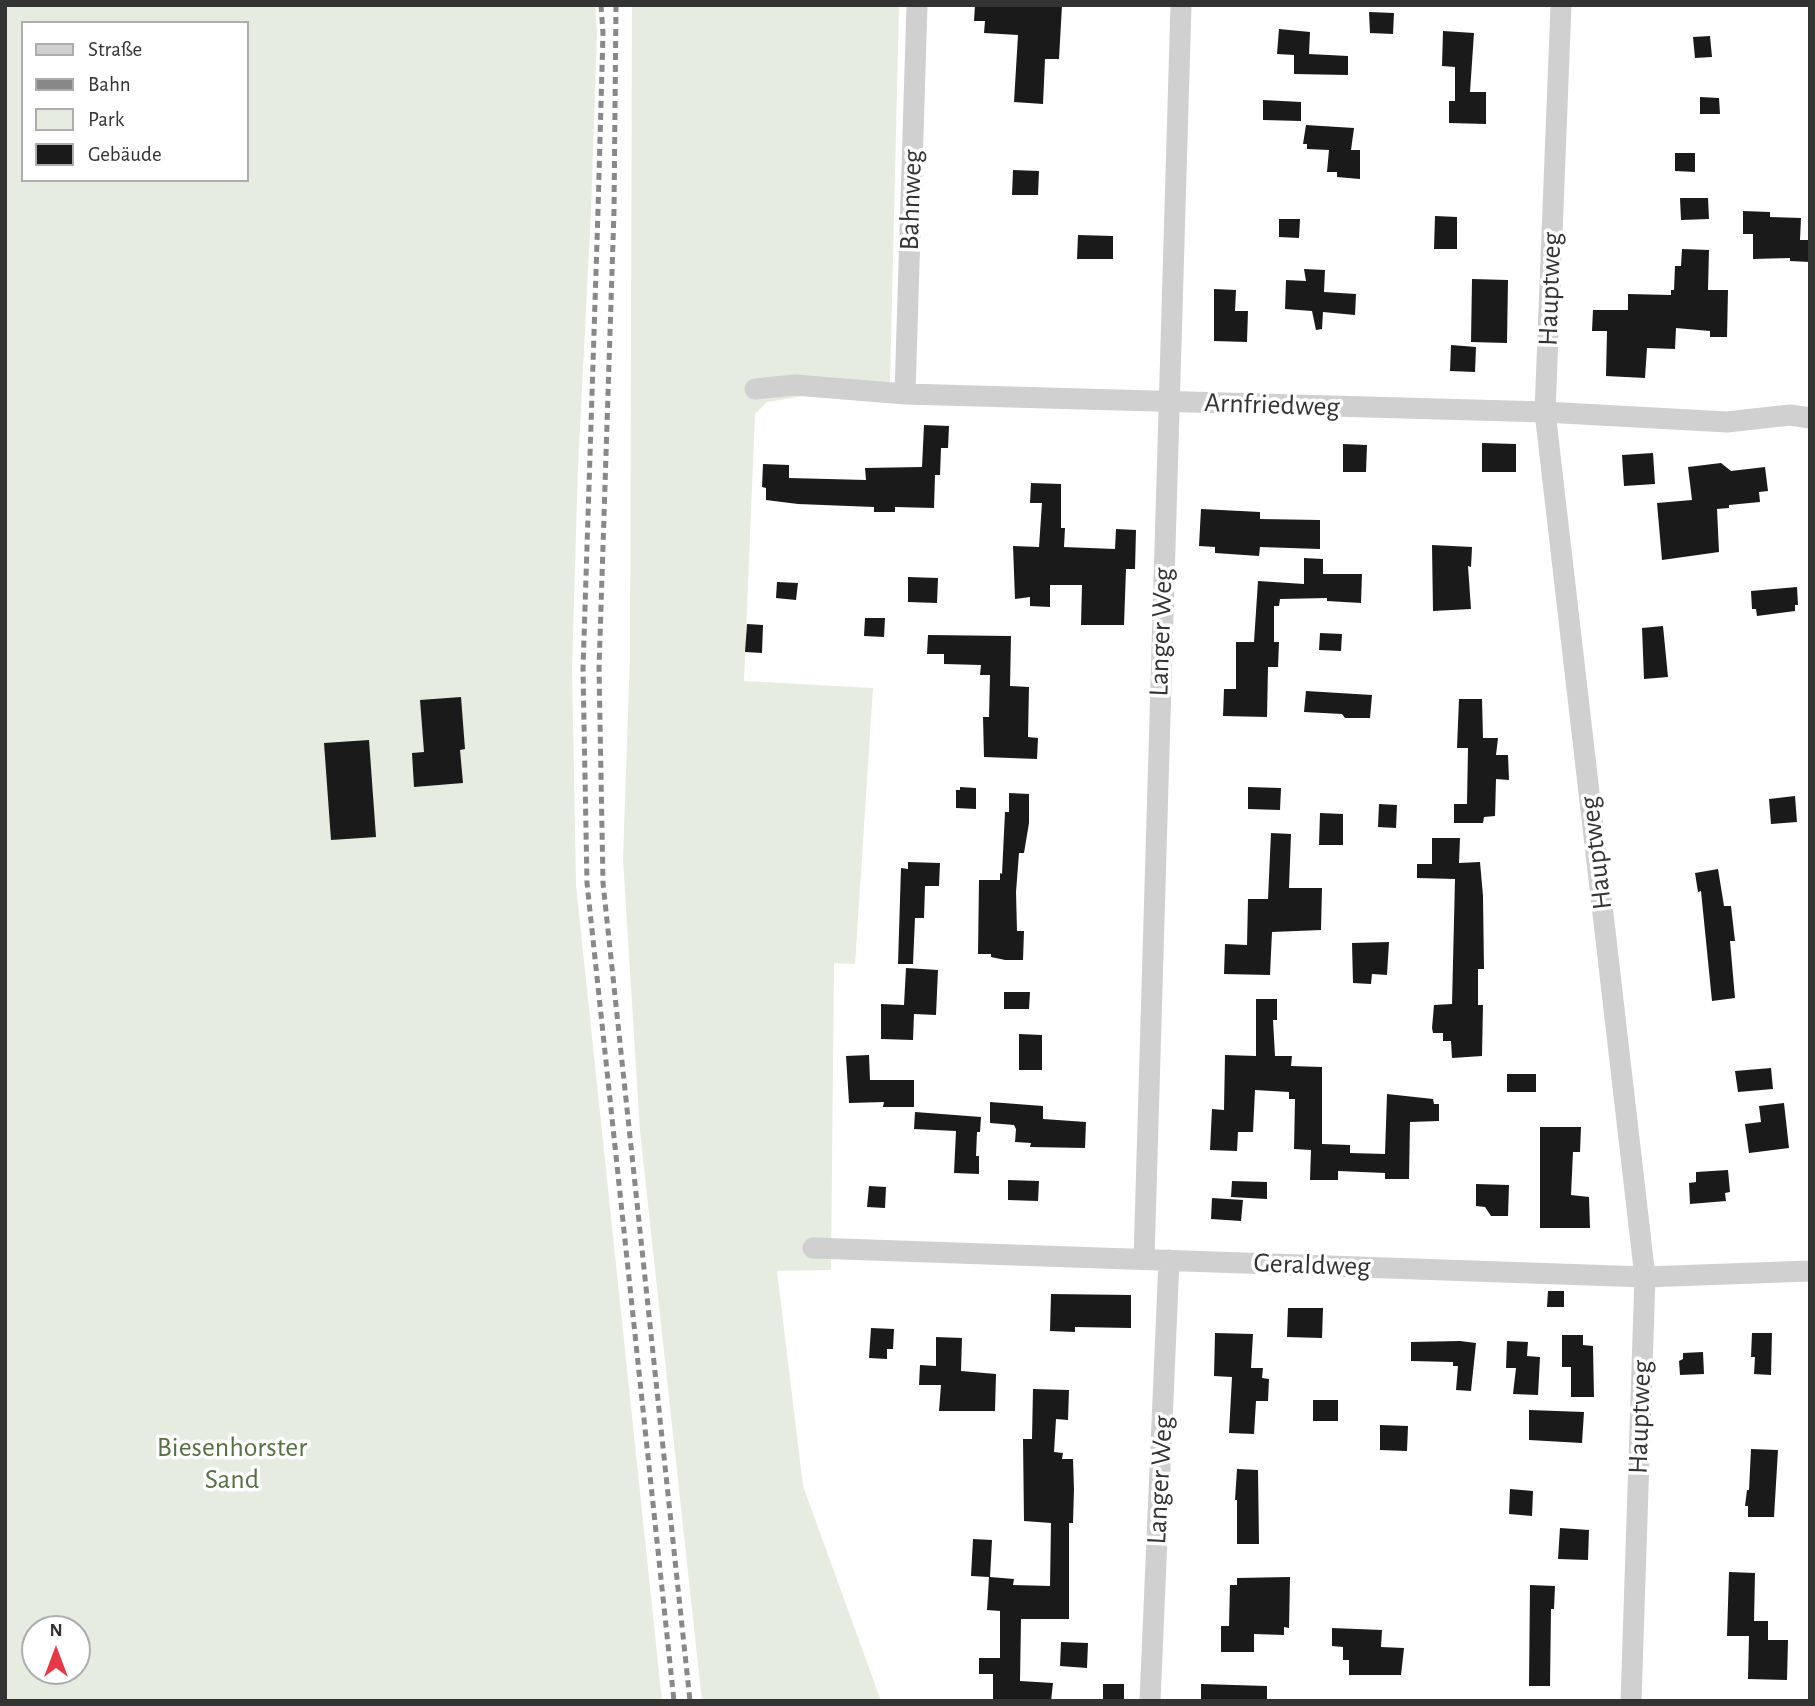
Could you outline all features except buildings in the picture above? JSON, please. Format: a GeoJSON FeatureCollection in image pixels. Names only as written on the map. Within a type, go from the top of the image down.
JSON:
{"type":"FeatureCollection","features":[{"type":"Feature","properties":{"kind":"street","name":"Bahnweg"},"geometry":{"type":"LineString","coordinates":[[905,394],[918,5]]}},
{"type":"Feature","properties":{"kind":"street","name":"Langer Weg"},"geometry":{"type":"LineString","coordinates":[[1144,1259],[1181,5]]}},
{"type":"Feature","properties":{"kind":"street","name":"Hauptweg"},"geometry":{"type":"LineString","coordinates":[[1561,5],[1545,412],[1645,1277],[1631,1701]]}},
{"type":"Feature","properties":{"kind":"street","name":"Arnfriedweg"},"geometry":{"type":"LineString","coordinates":[[755,389],[795,385],[905,394],[1545,412],[1727,422],[1800,416]]}},
{"type":"Feature","properties":{"kind":"street","name":"Geraldweg"},"geometry":{"type":"LineString","coordinates":[[813,1248],[1645,1277],[1810,1271]]}},
{"type":"Feature","properties":{"kind":"street","name":"Langer Weg"},"geometry":{"type":"LineString","coordinates":[[1150,1701],[1169,1260]]}},
{"type":"Feature","properties":{"kind":"green space","name":"Biesenhorster Sand"},"geometry":{"type":"Polygon","coordinates":[[[5,5],[595,5],[597,32],[591,212],[578,466],[572,668],[576,885],[662,1701],[5,1701],[5,5]]]}},
{"type":"Feature","properties":{"kind":"green space"},"geometry":{"type":"Polygon","coordinates":[[[632,5],[899,5],[890,382],[767,402],[755,414],[744,681],[873,688],[855,964],[834,963],[831,1270],[777,1271],[803,1486],[881,1701],[702,1701],[640,1131],[623,859],[630,656],[632,5]]]}},
{"type":"Feature","properties":{"kind":"railway"},"geometry":{"type":"LineString","coordinates":[[601,5],[603,33],[583,669],[587,883],[674,1701]]}},
{"type":"Feature","properties":{"kind":"railway"},"geometry":{"type":"LineString","coordinates":[[616,5],[614,211],[599,668],[603,883],[690,1701]]}}]}
